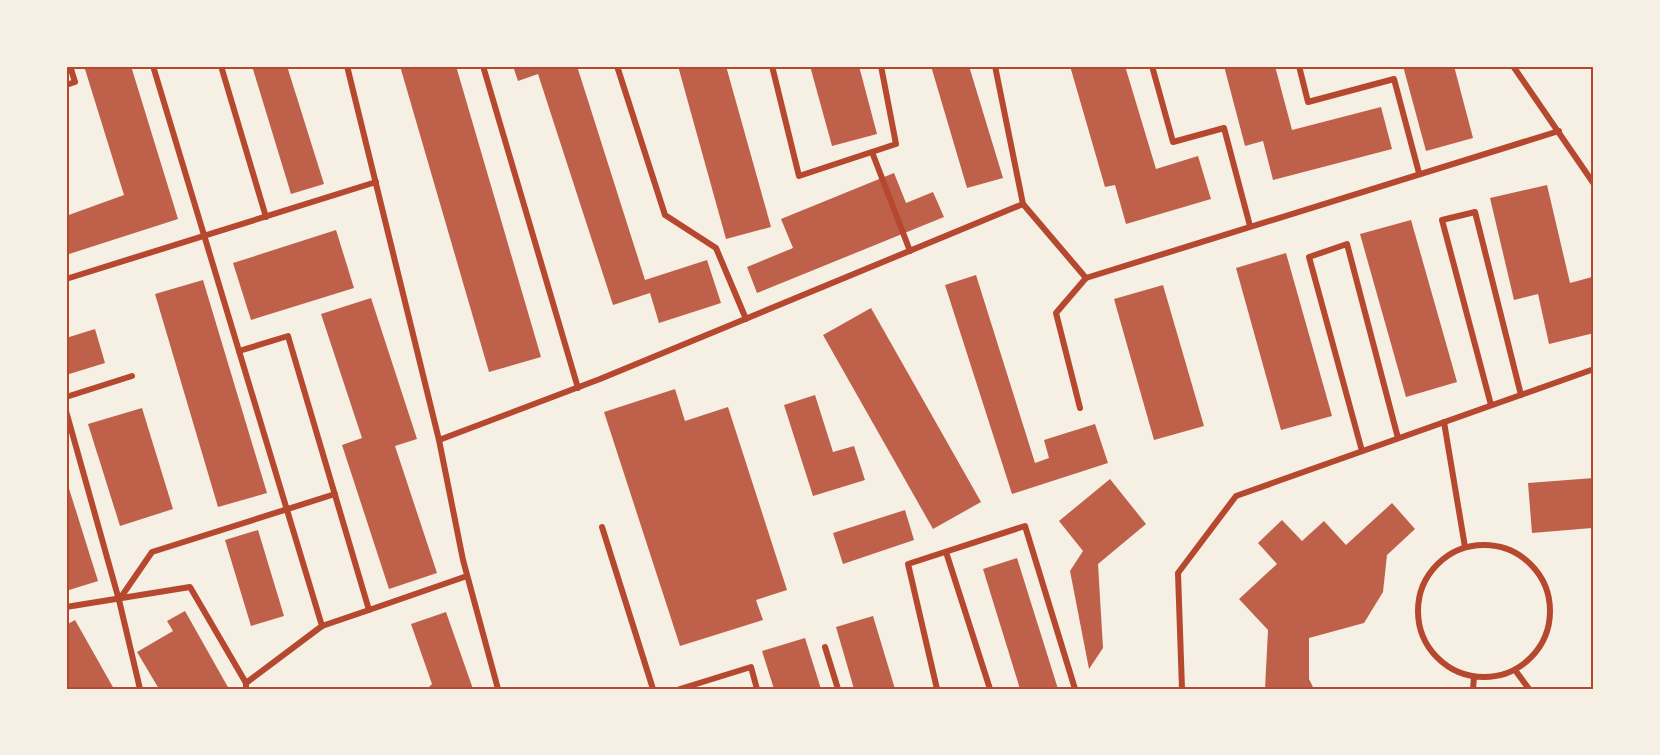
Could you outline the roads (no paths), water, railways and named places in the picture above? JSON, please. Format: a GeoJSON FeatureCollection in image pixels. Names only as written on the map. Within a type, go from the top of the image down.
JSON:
{"type":"FeatureCollection","features":[{"type":"Feature","properties":{"kind":"street"},"geometry":{"type":"LineString","coordinates":[[66,85],[75,82],[70,66]]}},
{"type":"Feature","properties":{"kind":"street"},"geometry":{"type":"LineString","coordinates":[[153,66],[322,626]]}},
{"type":"Feature","properties":{"kind":"street"},"geometry":{"type":"LineString","coordinates":[[221,66],[266,217]]}},
{"type":"Feature","properties":{"kind":"street"},"geometry":{"type":"LineString","coordinates":[[347,66],[439,440],[467,576],[498,689]]}},
{"type":"Feature","properties":{"kind":"street"},"geometry":{"type":"LineString","coordinates":[[483,66],[578,388]]}},
{"type":"Feature","properties":{"kind":"street"},"geometry":{"type":"LineString","coordinates":[[617,66],[666,215],[716,248],[746,319]]}},
{"type":"Feature","properties":{"kind":"street"},"geometry":{"type":"LineString","coordinates":[[772,66],[799,176],[896,144],[881,66]]}},
{"type":"Feature","properties":{"kind":"street"},"geometry":{"type":"LineString","coordinates":[[995,66],[1023,204],[1086,278]]}},
{"type":"Feature","properties":{"kind":"street"},"geometry":{"type":"LineString","coordinates":[[1152,66],[1173,142],[1224,128],[1250,226]]}},
{"type":"Feature","properties":{"kind":"street"},"geometry":{"type":"LineString","coordinates":[[1299,66],[1308,102],[1394,79],[1419,173]]}},
{"type":"Feature","properties":{"kind":"street"},"geometry":{"type":"LineString","coordinates":[[1513,66],[1594,184]]}},
{"type":"Feature","properties":{"kind":"street"},"geometry":{"type":"LineString","coordinates":[[1080,408],[1056,313],[1086,278],[1559,131]]}},
{"type":"Feature","properties":{"kind":"street"},"geometry":{"type":"LineString","coordinates":[[872,152],[910,250]]}},
{"type":"Feature","properties":{"kind":"street"},"geometry":{"type":"LineString","coordinates":[[66,279],[376,182]]}},
{"type":"Feature","properties":{"kind":"street"},"geometry":{"type":"LineString","coordinates":[[439,440],[578,388],[1023,204]]}},
{"type":"Feature","properties":{"kind":"street"},"geometry":{"type":"LineString","coordinates":[[1491,405],[1442,220],[1474,212],[1521,395]]}},
{"type":"Feature","properties":{"kind":"street"},"geometry":{"type":"LineString","coordinates":[[1362,451],[1309,257],[1347,244],[1398,438]]}},
{"type":"Feature","properties":{"kind":"street"},"geometry":{"type":"LineString","coordinates":[[239,351],[288,336],[369,610]]}},
{"type":"Feature","properties":{"kind":"street"},"geometry":{"type":"LineString","coordinates":[[1182,689],[1178,573],[1236,496],[1594,369]]}},
{"type":"Feature","properties":{"kind":"street"},"geometry":{"type":"LineString","coordinates":[[66,397],[132,376]]}},
{"type":"Feature","properties":{"kind":"street"},"geometry":{"type":"LineString","coordinates":[[66,411],[119,600],[140,689]]}},
{"type":"Feature","properties":{"kind":"street"},"geometry":{"type":"LineString","coordinates":[[1444,422],[1465,547]]}},
{"type":"Feature","properties":{"kind":"street"},"geometry":{"type":"LineString","coordinates":[[119,600],[152,552],[334,494]]}},
{"type":"Feature","properties":{"kind":"street"},"geometry":{"type":"LineString","coordinates":[[937,689],[908,564],[1025,526],[1075,689]]}},
{"type":"Feature","properties":{"kind":"street"},"geometry":{"type":"LineString","coordinates":[[602,527],[653,689]]}},
{"type":"Feature","properties":{"kind":"street"},"geometry":{"type":"LineString","coordinates":[[1487,545],[1508,549],[1526,561],[1540,577],[1548,597],[1550,618],[1544,639],[1533,657],[1515,670],[1495,677],[1474,677],[1452,670],[1435,656],[1423,637],[1417,616],[1420,593],[1429,573],[1445,557],[1465,547],[1487,545]]}},
{"type":"Feature","properties":{"kind":"street"},"geometry":{"type":"LineString","coordinates":[[946,552],[990,689]]}},
{"type":"Feature","properties":{"kind":"street"},"geometry":{"type":"LineString","coordinates":[[66,607],[190,587],[246,686],[322,626],[467,576]]}},
{"type":"Feature","properties":{"kind":"street"},"geometry":{"type":"LineString","coordinates":[[825,647],[838,689]]}},
{"type":"Feature","properties":{"kind":"street"},"geometry":{"type":"LineString","coordinates":[[680,689],[751,667],[757,689]]}},
{"type":"Feature","properties":{"kind":"street"},"geometry":{"type":"LineString","coordinates":[[1515,670],[1529,689]]}},
{"type":"Feature","properties":{"kind":"street"},"geometry":{"type":"LineString","coordinates":[[1473,689],[1474,677]]}}]}
